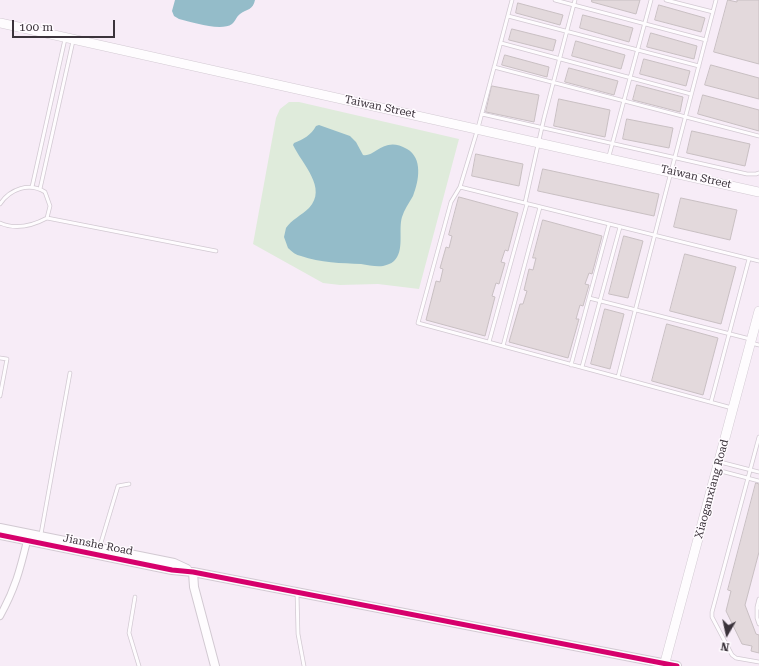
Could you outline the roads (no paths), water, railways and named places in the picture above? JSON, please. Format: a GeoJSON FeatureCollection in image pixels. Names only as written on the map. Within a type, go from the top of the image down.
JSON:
{"type":"FeatureCollection","features":[{"type":"Feature","properties":{"kind":"main road","name":"Taiwan Street"},"geometry":{"type":"LineString","coordinates":[[0,23],[478,128],[759,192]]}},
{"type":"Feature","properties":{"kind":"main road","name":"Xiaoganxiang Road"},"geometry":{"type":"LineString","coordinates":[[665,665],[718,466],[754,342],[759,311]]}},
{"type":"Feature","properties":{"kind":"street","name":"Jianshe Road"},"geometry":{"type":"LineString","coordinates":[[0,528],[174,563],[193,572]]}},
{"type":"Feature","properties":{"kind":"street","name":"Jianshe Road"},"geometry":{"type":"LineString","coordinates":[[0,535],[172,570],[193,572]]}},
{"type":"Feature","properties":{"kind":"street"},"geometry":{"type":"LineString","coordinates":[[0,616],[9,600],[17,580],[28,541]]}},
{"type":"Feature","properties":{"kind":"street"},"geometry":{"type":"LineString","coordinates":[[215,666],[194,586],[193,572],[665,665],[677,666]]}},
{"type":"Feature","properties":{"kind":"lane"},"geometry":{"type":"LineString","coordinates":[[512,0],[478,128],[460,187],[451,202],[418,323],[734,408]]}},
{"type":"Feature","properties":{"kind":"lane"},"geometry":{"type":"LineString","coordinates":[[555,0],[706,40]]}},
{"type":"Feature","properties":{"kind":"lane"},"geometry":{"type":"LineString","coordinates":[[489,342],[526,204],[542,128],[576,0]]}},
{"type":"Feature","properties":{"kind":"lane"},"geometry":{"type":"LineString","coordinates":[[609,158],[651,0]]}},
{"type":"Feature","properties":{"kind":"lane"},"geometry":{"type":"LineString","coordinates":[[666,0],[713,12]]}},
{"type":"Feature","properties":{"kind":"lane"},"geometry":{"type":"LineString","coordinates":[[618,377],[670,172],[716,0]]}},
{"type":"Feature","properties":{"kind":"lane"},"geometry":{"type":"LineString","coordinates":[[508,16],[699,66]]}},
{"type":"Feature","properties":{"kind":"lane"},"geometry":{"type":"LineString","coordinates":[[32,187],[69,38]]}},
{"type":"Feature","properties":{"kind":"lane"},"geometry":{"type":"LineString","coordinates":[[40,190],[69,38]]}},
{"type":"Feature","properties":{"kind":"lane"},"geometry":{"type":"LineString","coordinates":[[501,43],[691,94]]}},
{"type":"Feature","properties":{"kind":"lane"},"geometry":{"type":"LineString","coordinates":[[494,67],[759,136]]}},
{"type":"Feature","properties":{"kind":"lane"},"geometry":{"type":"LineString","coordinates":[[482,114],[747,174],[759,173]]}},
{"type":"Feature","properties":{"kind":"lane"},"geometry":{"type":"LineString","coordinates":[[0,204],[11,192],[25,187],[32,187],[45,192],[49,201],[50,210],[47,218]]}},
{"type":"Feature","properties":{"kind":"lane"},"geometry":{"type":"LineString","coordinates":[[460,187],[759,261]]}},
{"type":"Feature","properties":{"kind":"lane"},"geometry":{"type":"LineString","coordinates":[[503,346],[540,207]]}},
{"type":"Feature","properties":{"kind":"lane"},"geometry":{"type":"LineString","coordinates":[[0,223],[9,226],[21,227],[34,224],[47,218],[216,251]]}},
{"type":"Feature","properties":{"kind":"lane"},"geometry":{"type":"LineString","coordinates":[[571,365],[609,224]]}},
{"type":"Feature","properties":{"kind":"lane"},"geometry":{"type":"LineString","coordinates":[[582,368],[620,227]]}},
{"type":"Feature","properties":{"kind":"lane"},"geometry":{"type":"LineString","coordinates":[[711,402],[750,259]]}},
{"type":"Feature","properties":{"kind":"lane"},"geometry":{"type":"LineString","coordinates":[[589,298],[729,334],[754,342]]}},
{"type":"Feature","properties":{"kind":"lane"},"geometry":{"type":"LineString","coordinates":[[0,358],[7,360],[0,396]]}},
{"type":"Feature","properties":{"kind":"lane"},"geometry":{"type":"LineString","coordinates":[[40,536],[70,373]]}},
{"type":"Feature","properties":{"kind":"lane"},"geometry":{"type":"LineString","coordinates":[[759,437],[712,612],[712,617],[732,655],[736,658],[759,662]]}},
{"type":"Feature","properties":{"kind":"lane"},"geometry":{"type":"LineString","coordinates":[[718,466],[759,472]]}},
{"type":"Feature","properties":{"kind":"lane"},"geometry":{"type":"LineString","coordinates":[[718,466],[759,481]]}},
{"type":"Feature","properties":{"kind":"lane"},"geometry":{"type":"LineString","coordinates":[[99,548],[118,486],[128,484]]}},
{"type":"Feature","properties":{"kind":"lane"},"geometry":{"type":"LineString","coordinates":[[297,593],[298,634],[304,666]]}},
{"type":"Feature","properties":{"kind":"lane"},"geometry":{"type":"LineString","coordinates":[[135,597],[129,633],[139,666]]}},
{"type":"Feature","properties":{"kind":"lane"},"geometry":{"type":"LineString","coordinates":[[759,599],[757,618],[759,624]]}},
{"type":"Feature","properties":{"kind":"water"},"geometry":{"type":"Polygon","coordinates":[[[175,0],[255,0],[253,6],[240,14],[232,24],[214,27],[179,19],[174,16],[172,11],[175,0]]]}},
{"type":"Feature","properties":{"kind":"water"},"geometry":{"type":"Polygon","coordinates":[[[319,125],[350,136],[356,142],[363,155],[367,155],[392,144],[399,145],[407,149],[416,158],[418,164],[417,184],[413,196],[402,217],[399,252],[397,257],[391,263],[378,266],[323,261],[297,255],[288,248],[284,237],[286,228],[291,222],[309,208],[314,200],[316,192],[312,176],[293,145],[307,136],[316,126],[319,125]]]}}]}
